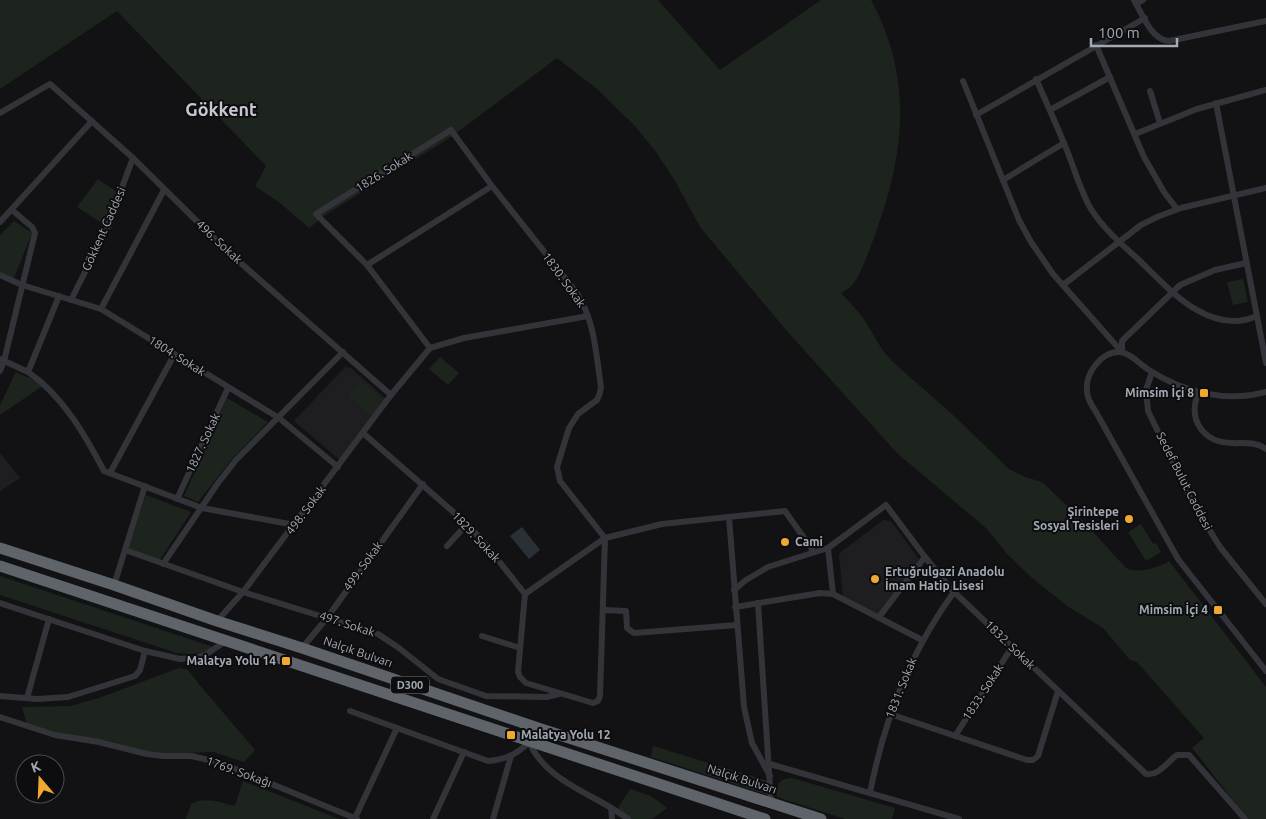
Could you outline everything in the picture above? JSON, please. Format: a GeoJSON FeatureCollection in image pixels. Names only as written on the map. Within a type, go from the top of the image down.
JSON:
{"type":"FeatureCollection","features":[{"type":"Feature","properties":{"kind":"highway","name":"Nalçık Bulvarı"},"geometry":{"type":"LineString","coordinates":[[0,548],[114,584],[216,621],[541,729],[821,819]]}},
{"type":"Feature","properties":{"kind":"highway","name":"D300"},"geometry":{"type":"LineString","coordinates":[[0,566],[765,819]]}},
{"type":"Feature","properties":{"kind":"street"},"geometry":{"type":"LineString","coordinates":[[1143,0],[1135,2],[1156,37],[1166,42],[1266,21]]}},
{"type":"Feature","properties":{"kind":"street"},"geometry":{"type":"LineString","coordinates":[[976,114],[1145,18]]}},
{"type":"Feature","properties":{"kind":"street"},"geometry":{"type":"LineString","coordinates":[[1096,45],[1144,157],[1177,210]]}},
{"type":"Feature","properties":{"kind":"street"},"geometry":{"type":"LineString","coordinates":[[1050,110],[1110,77]]}},
{"type":"Feature","properties":{"kind":"street"},"geometry":{"type":"LineString","coordinates":[[1036,79],[1091,208],[1119,242],[1172,292],[1197,310],[1219,319],[1235,321],[1256,316]]}},
{"type":"Feature","properties":{"kind":"street"},"geometry":{"type":"LineString","coordinates":[[962,81],[1019,220],[1031,242],[1063,285],[1122,352],[1152,372],[1177,385],[1198,392],[1239,397],[1266,392]]}},
{"type":"Feature","properties":{"kind":"street","name":"496. Sokak"},"geometry":{"type":"LineString","coordinates":[[0,113],[50,84],[133,158],[227,251],[392,395]]}},
{"type":"Feature","properties":{"kind":"street"},"geometry":{"type":"LineString","coordinates":[[1135,134],[1216,103],[1266,90]]}},
{"type":"Feature","properties":{"kind":"street"},"geometry":{"type":"LineString","coordinates":[[1150,91],[1160,123]]}},
{"type":"Feature","properties":{"kind":"street"},"geometry":{"type":"LineString","coordinates":[[1216,103],[1266,363]]}},
{"type":"Feature","properties":{"kind":"street"},"geometry":{"type":"LineString","coordinates":[[0,222],[92,121]]}},
{"type":"Feature","properties":{"kind":"street","name":"1830. Sokak"},"geometry":{"type":"LineString","coordinates":[[451,130],[492,186],[577,293],[588,316],[593,331],[601,386],[600,393],[597,400],[578,414],[571,424],[565,436],[557,470],[562,484],[604,538]]}},
{"type":"Feature","properties":{"kind":"street","name":"1826. Sokak"},"geometry":{"type":"LineString","coordinates":[[367,265],[316,214],[451,130]]}},
{"type":"Feature","properties":{"kind":"street"},"geometry":{"type":"LineString","coordinates":[[1003,180],[1064,143]]}},
{"type":"Feature","properties":{"kind":"street","name":"Gökkent Caddesi"},"geometry":{"type":"LineString","coordinates":[[71,300],[106,230],[133,158]]}},
{"type":"Feature","properties":{"kind":"street"},"geometry":{"type":"LineString","coordinates":[[492,186],[367,265],[430,348],[464,338],[588,316]]}},
{"type":"Feature","properties":{"kind":"street"},"geometry":{"type":"LineString","coordinates":[[1063,285],[1149,221],[1177,210],[1266,188]]}},
{"type":"Feature","properties":{"kind":"street"},"geometry":{"type":"LineString","coordinates":[[101,310],[164,190]]}},
{"type":"Feature","properties":{"kind":"street"},"geometry":{"type":"LineString","coordinates":[[0,371],[35,233],[32,227],[12,210]]}},
{"type":"Feature","properties":{"kind":"street"},"geometry":{"type":"LineString","coordinates":[[1122,352],[1122,342],[1183,283],[1204,274],[1246,263]]}},
{"type":"Feature","properties":{"kind":"street","name":"1804. Sokak"},"geometry":{"type":"LineString","coordinates":[[0,275],[22,285],[101,310],[279,418],[338,467]]}},
{"type":"Feature","properties":{"kind":"street"},"geometry":{"type":"LineString","coordinates":[[28,372],[59,296]]}},
{"type":"Feature","properties":{"kind":"street","name":"498. Sokak"},"geometry":{"type":"LineString","coordinates":[[216,621],[243,592],[392,395],[430,348]]}},
{"type":"Feature","properties":{"kind":"street"},"geometry":{"type":"LineString","coordinates":[[164,564],[236,460],[343,352]]}},
{"type":"Feature","properties":{"kind":"street"},"geometry":{"type":"LineString","coordinates":[[1122,352],[1105,357],[1094,366],[1087,381],[1088,396],[1178,559],[1266,671]]}},
{"type":"Feature","properties":{"kind":"street"},"geometry":{"type":"LineString","coordinates":[[110,473],[174,355]]}},
{"type":"Feature","properties":{"kind":"street"},"geometry":{"type":"LineString","coordinates":[[2,360],[28,372],[38,379],[72,416],[87,438],[104,470],[202,508],[295,525]]}},
{"type":"Feature","properties":{"kind":"street","name":"Sedef Bulut Caddesi"},"geometry":{"type":"LineString","coordinates":[[1152,372],[1146,390],[1148,410],[1191,500],[1220,547],[1266,604]]}},
{"type":"Feature","properties":{"kind":"street","name":"1827. Sokak"},"geometry":{"type":"LineString","coordinates":[[177,499],[228,388]]}},
{"type":"Feature","properties":{"kind":"street"},"geometry":{"type":"LineString","coordinates":[[1198,392],[1194,404],[1194,414],[1198,424],[1206,434],[1222,443],[1260,445],[1266,449]]}},
{"type":"Feature","properties":{"kind":"street","name":"1829. Sokak"},"geometry":{"type":"LineString","coordinates":[[363,433],[467,524],[526,594]]}},
{"type":"Feature","properties":{"kind":"street","name":"499. Sokak"},"geometry":{"type":"LineString","coordinates":[[302,648],[326,618],[423,484]]}},
{"type":"Feature","properties":{"kind":"street"},"geometry":{"type":"LineString","coordinates":[[114,584],[145,486]]}},
{"type":"Feature","properties":{"kind":"street","name":"1832. Sokak"},"geometry":{"type":"LineString","coordinates":[[828,548],[886,505],[925,558],[954,592],[1146,774],[1156,773],[1177,755],[1189,755],[1246,819]]}},
{"type":"Feature","properties":{"kind":"street"},"geometry":{"type":"LineString","coordinates":[[604,538],[599,699],[593,703],[526,683],[518,672],[526,594],[604,538],[662,524],[785,511],[814,552]]}},
{"type":"Feature","properties":{"kind":"street"},"geometry":{"type":"LineString","coordinates":[[729,517],[744,707],[748,731],[756,751],[770,776]]}},
{"type":"Feature","properties":{"kind":"street"},"geometry":{"type":"LineString","coordinates":[[447,546],[467,524]]}},
{"type":"Feature","properties":{"kind":"street"},"geometry":{"type":"LineString","coordinates":[[734,590],[746,580],[768,567],[828,548],[833,594]]}},
{"type":"Feature","properties":{"kind":"street","name":"497. Sokak"},"geometry":{"type":"LineString","coordinates":[[125,550],[243,592],[378,634],[400,648],[438,679],[486,696],[547,697],[560,693]]}},
{"type":"Feature","properties":{"kind":"street"},"geometry":{"type":"LineString","coordinates":[[879,617],[925,558]]}},
{"type":"Feature","properties":{"kind":"street","name":"1831. Sokak"},"geometry":{"type":"LineString","coordinates":[[870,793],[890,714],[906,674],[922,640],[954,592]]}},
{"type":"Feature","properties":{"kind":"street"},"geometry":{"type":"LineString","coordinates":[[735,607],[820,593],[833,594],[922,640]]}},
{"type":"Feature","properties":{"kind":"street"},"geometry":{"type":"LineString","coordinates":[[0,603],[144,651],[180,659],[205,655],[226,641]]}},
{"type":"Feature","properties":{"kind":"street"},"geometry":{"type":"LineString","coordinates":[[758,603],[771,802]]}},
{"type":"Feature","properties":{"kind":"street"},"geometry":{"type":"LineString","coordinates":[[603,610],[626,612],[626,626],[629,631],[634,633],[737,625]]}},
{"type":"Feature","properties":{"kind":"street"},"geometry":{"type":"LineString","coordinates":[[27,698],[49,619]]}},
{"type":"Feature","properties":{"kind":"street"},"geometry":{"type":"LineString","coordinates":[[482,636],[520,648]]}},
{"type":"Feature","properties":{"kind":"street","name":"1833. Sokak"},"geometry":{"type":"LineString","coordinates":[[955,736],[1012,647]]}},
{"type":"Feature","properties":{"kind":"street"},"geometry":{"type":"LineString","coordinates":[[0,696],[48,699],[68,697],[133,677],[140,670],[144,651]]}},
{"type":"Feature","properties":{"kind":"street"},"geometry":{"type":"LineString","coordinates":[[890,714],[1027,760],[1033,760],[1038,756],[1058,691]]}},
{"type":"Feature","properties":{"kind":"street"},"geometry":{"type":"LineString","coordinates":[[350,710],[488,761],[511,756],[530,742],[538,758],[560,778],[628,819]]}},
{"type":"Feature","properties":{"kind":"street","name":"1769. Sokağı"},"geometry":{"type":"LineString","coordinates":[[0,717],[55,735],[99,742],[147,754],[191,756],[218,762],[356,819]]}},
{"type":"Feature","properties":{"kind":"street"},"geometry":{"type":"LineString","coordinates":[[356,819],[397,728]]}},
{"type":"Feature","properties":{"kind":"street"},"geometry":{"type":"LineString","coordinates":[[433,819],[464,752]]}},
{"type":"Feature","properties":{"kind":"street"},"geometry":{"type":"LineString","coordinates":[[493,819],[511,756]]}},
{"type":"Feature","properties":{"kind":"street"},"geometry":{"type":"LineString","coordinates":[[770,764],[959,819]]}},
{"type":"Feature","properties":{"kind":"street"},"geometry":{"type":"LineString","coordinates":[[611,808],[612,819]]}},
{"type":"Feature","properties":{"kind":"shaded area"},"geometry":{"type":"Polygon","coordinates":[[[0,0],[658,0],[720,70],[821,0],[871,0],[894,58],[899,86],[898,144],[886,203],[869,251],[856,280],[841,293],[862,316],[883,351],[894,363],[953,415],[1009,469],[1025,477],[1042,482],[1084,522],[1126,568],[1131,570],[1148,569],[1169,561],[1266,687],[1266,819],[1248,819],[1192,748],[1204,738],[1137,662],[1130,660],[1103,628],[1067,606],[1031,577],[1007,554],[987,529],[897,453],[786,330],[700,227],[675,181],[656,152],[634,125],[597,89],[557,58],[451,137],[325,215],[309,228],[280,203],[255,186],[266,166],[117,11],[0,89],[0,0]]]}},
{"type":"Feature","properties":{"kind":"shaded area"},"geometry":{"type":"Polygon","coordinates":[[[98,179],[124,197],[111,229],[77,207],[98,179]]]}},
{"type":"Feature","properties":{"kind":"shaded area"},"geometry":{"type":"Polygon","coordinates":[[[14,221],[32,233],[14,278],[0,272],[0,235],[14,221]]]}},
{"type":"Feature","properties":{"kind":"shaded area"},"geometry":{"type":"Polygon","coordinates":[[[1243,279],[1248,302],[1233,305],[1227,282],[1243,279]]]}},
{"type":"Feature","properties":{"kind":"shaded area"},"geometry":{"type":"Polygon","coordinates":[[[440,357],[459,373],[448,385],[429,369],[440,357]]]}},
{"type":"Feature","properties":{"kind":"shaded area"},"geometry":{"type":"Polygon","coordinates":[[[345,367],[351,368],[386,399],[342,462],[294,421],[345,367]]]}},
{"type":"Feature","properties":{"kind":"shaded area"},"geometry":{"type":"Polygon","coordinates":[[[16,372],[44,385],[0,415],[0,405],[16,372]]]}},
{"type":"Feature","properties":{"kind":"shaded area"},"geometry":{"type":"Polygon","coordinates":[[[361,381],[384,401],[372,416],[348,395],[361,381]]]}},
{"type":"Feature","properties":{"kind":"shaded area"},"geometry":{"type":"Polygon","coordinates":[[[227,398],[268,422],[232,459],[198,502],[184,496],[227,398]]]}},
{"type":"Feature","properties":{"kind":"shaded area"},"geometry":{"type":"Polygon","coordinates":[[[0,454],[20,478],[0,491],[0,454]]]}},
{"type":"Feature","properties":{"kind":"shaded area"},"geometry":{"type":"Polygon","coordinates":[[[146,495],[191,512],[159,561],[128,548],[146,495]]]}},
{"type":"Feature","properties":{"kind":"shaded area","name":"Ertuğrulgazi Anadolu İmam Hatip Lisesi"},"geometry":{"type":"Polygon","coordinates":[[[883,520],[891,521],[921,562],[879,614],[843,596],[839,555],[883,520]]]}},
{"type":"Feature","properties":{"kind":"shaded area"},"geometry":{"type":"Polygon","coordinates":[[[1141,524],[1153,544],[1156,543],[1161,552],[1146,561],[1128,532],[1141,524]]]}},
{"type":"Feature","properties":{"kind":"shaded area"},"geometry":{"type":"Polygon","coordinates":[[[522,527],[540,550],[529,559],[510,536],[522,527]]]}},
{"type":"Feature","properties":{"kind":"shaded area"},"geometry":{"type":"Polygon","coordinates":[[[0,576],[213,647],[203,652],[192,654],[177,653],[0,595],[0,576]]]}},
{"type":"Feature","properties":{"kind":"shaded area"},"geometry":{"type":"Polygon","coordinates":[[[179,668],[188,670],[255,750],[244,762],[214,752],[156,754],[106,740],[68,736],[27,725],[22,707],[70,706],[99,698],[179,668]]]}},
{"type":"Feature","properties":{"kind":"shaded area"},"geometry":{"type":"Polygon","coordinates":[[[653,746],[768,781],[768,795],[651,757],[653,746]]]}},
{"type":"Feature","properties":{"kind":"shaded area"},"geometry":{"type":"Polygon","coordinates":[[[792,778],[895,808],[892,819],[845,819],[777,797],[779,783],[784,779],[792,778]]]}},
{"type":"Feature","properties":{"kind":"shaded area"},"geometry":{"type":"Polygon","coordinates":[[[243,781],[339,819],[186,819],[191,804],[197,802],[213,801],[235,806],[243,781]]]}},
{"type":"Feature","properties":{"kind":"shaded area"},"geometry":{"type":"Polygon","coordinates":[[[630,789],[651,796],[667,808],[652,819],[631,819],[618,808],[630,789]]]}},
{"type":"Feature","properties":{"kind":"place","name":"Mimsim İçi 8"},"geometry":{"type":"Point","coordinates":[1204,393]}},
{"type":"Feature","properties":{"kind":"place","name":"Şirintepe Sosyal Tesisleri"},"geometry":{"type":"Point","coordinates":[1129,519]}},
{"type":"Feature","properties":{"kind":"place","name":"Cami"},"geometry":{"type":"Point","coordinates":[785,542]}},
{"type":"Feature","properties":{"kind":"place","name":"Ertuğrulgazi Anadolu İmam Hatip Lisesi"},"geometry":{"type":"Point","coordinates":[875,579]}},
{"type":"Feature","properties":{"kind":"place","name":"Mimsim İçi 4"},"geometry":{"type":"Point","coordinates":[1218,610]}},
{"type":"Feature","properties":{"kind":"place","name":"Malatya Yolu 14"},"geometry":{"type":"Point","coordinates":[286,661]}},
{"type":"Feature","properties":{"kind":"place","name":"Malatya Yolu 12"},"geometry":{"type":"Point","coordinates":[511,735]}},
{"type":"Feature","properties":{"kind":"district","name":"Gökkent"},"geometry":{"type":"Point","coordinates":[221,110]}}]}
